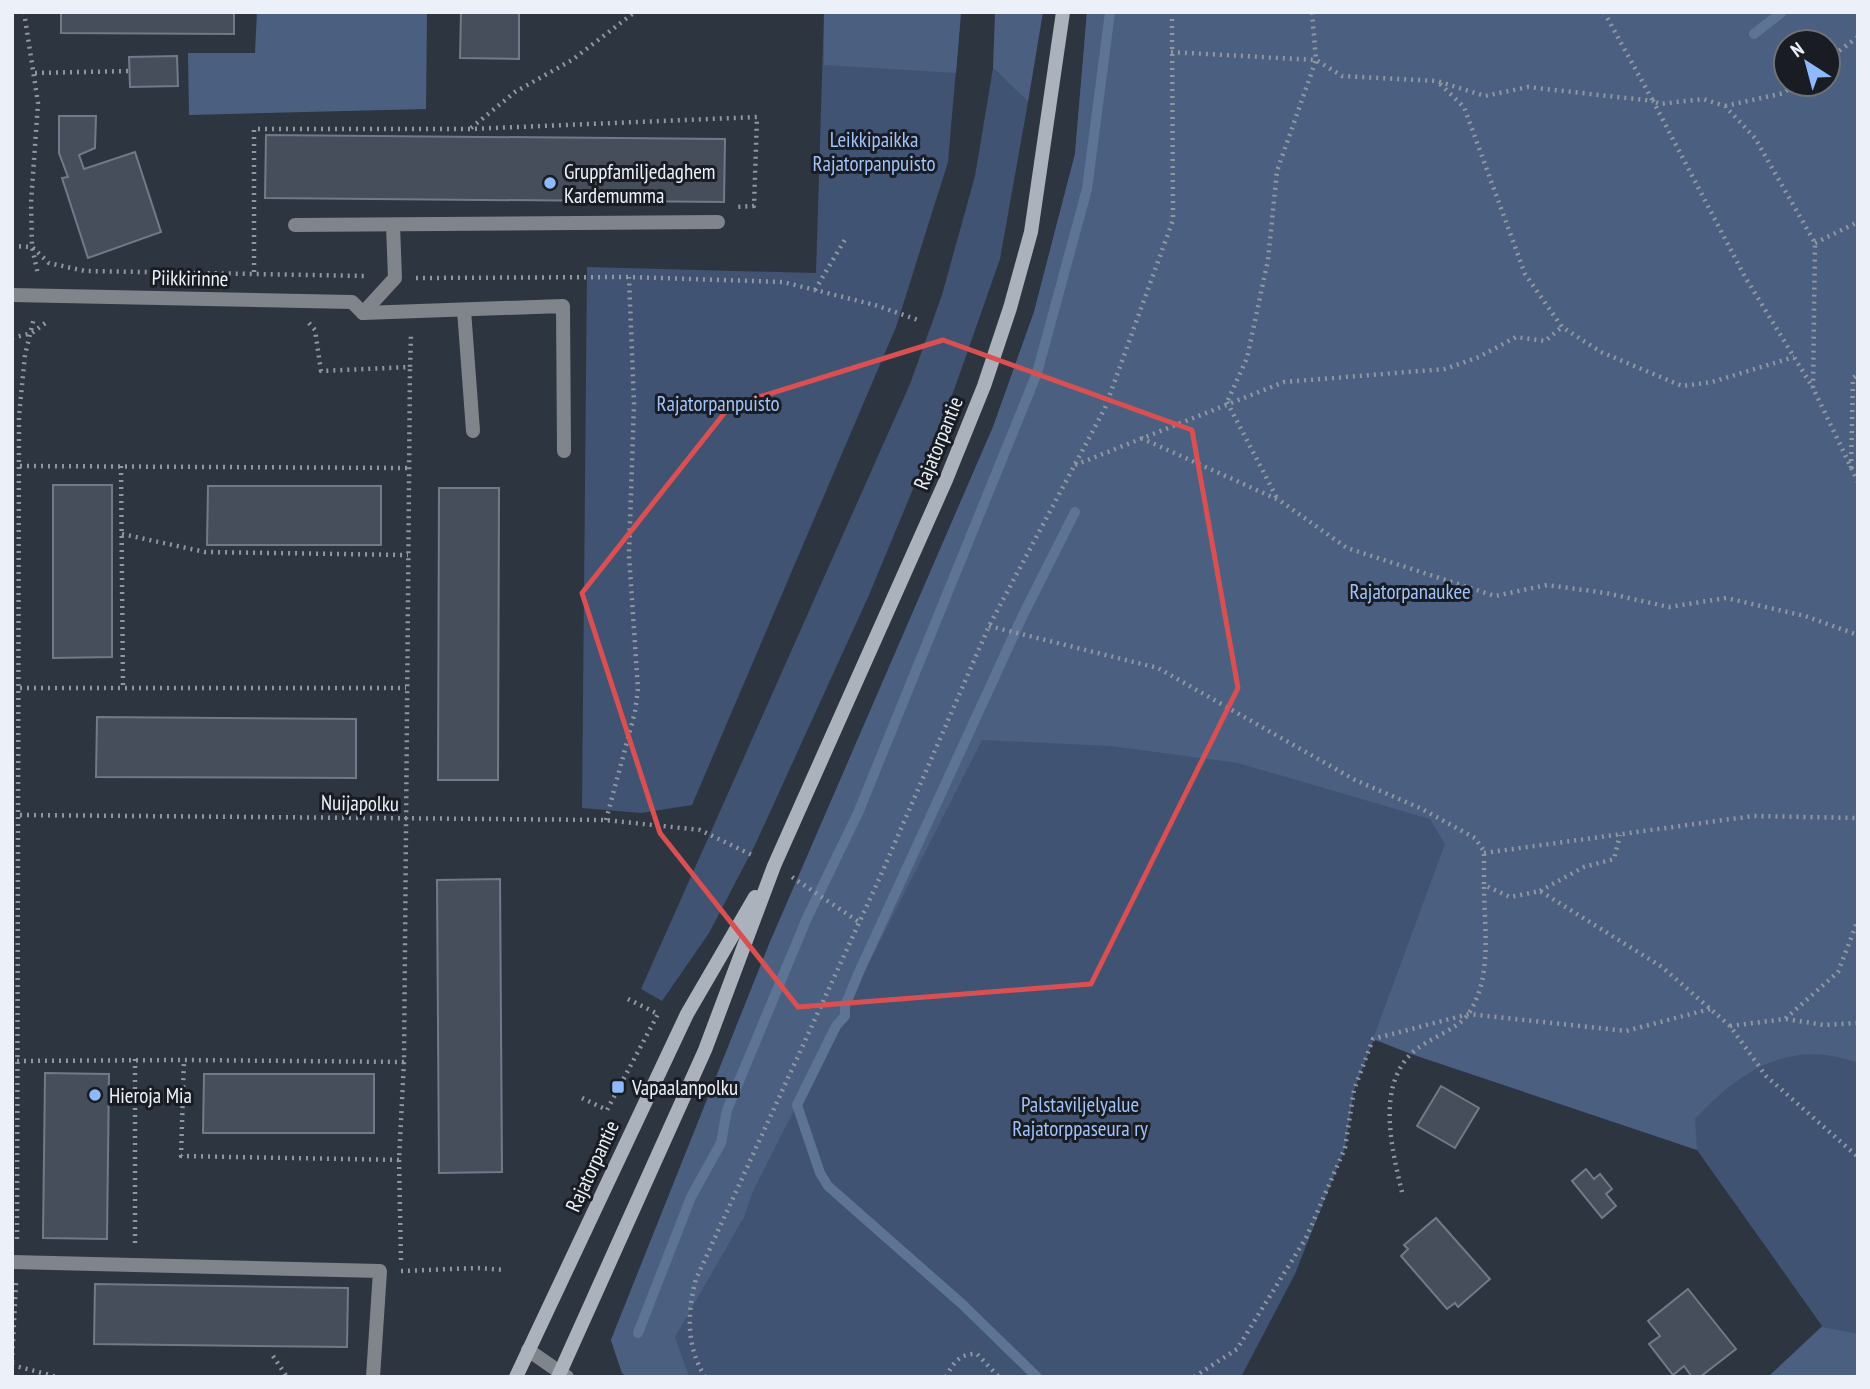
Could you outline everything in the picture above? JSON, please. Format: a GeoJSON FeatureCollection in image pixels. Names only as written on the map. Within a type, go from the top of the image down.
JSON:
{"type":"FeatureCollection","features":[{"type":"Feature","properties":{"kind":"main road","name":"Rajatorpantie"},"geometry":{"type":"LineString","coordinates":[[562,1375],[705,1050],[774,866],[946,480],[1010,308],[1031,232],[1063,12]]}},
{"type":"Feature","properties":{"kind":"main road","name":"Rajatorpantie"},"geometry":{"type":"LineString","coordinates":[[516,1377],[687,1014],[774,866]]}},
{"type":"Feature","properties":{"kind":"street"},"geometry":{"type":"LineString","coordinates":[[295,225],[718,222]]}},
{"type":"Feature","properties":{"kind":"street"},"geometry":{"type":"LineString","coordinates":[[363,313],[395,278],[393,225]]}},
{"type":"Feature","properties":{"kind":"street","name":"Piikkirinne"},"geometry":{"type":"LineString","coordinates":[[12,295],[352,302],[363,313]]}},
{"type":"Feature","properties":{"kind":"street"},"geometry":{"type":"LineString","coordinates":[[363,313],[563,306],[564,451]]}},
{"type":"Feature","properties":{"kind":"street"},"geometry":{"type":"LineString","coordinates":[[464,310],[472,431]]}},
{"type":"Feature","properties":{"kind":"street"},"geometry":{"type":"LineString","coordinates":[[14,1262],[380,1271],[373,1377]]}},
{"type":"Feature","properties":{"kind":"street"},"geometry":{"type":"LineString","coordinates":[[528,1350],[562,1375]]}},
{"type":"Feature","properties":{"kind":"path"},"geometry":{"type":"LineString","coordinates":[[24,12],[38,103],[32,247],[38,264],[39,296],[25,355],[19,416],[20,816],[15,902],[18,1060],[12,1364],[58,1377]]}},
{"type":"Feature","properties":{"kind":"path"},"geometry":{"type":"LineString","coordinates":[[470,129],[515,92],[572,61],[635,12]]}},
{"type":"Feature","properties":{"kind":"path"},"geometry":{"type":"LineString","coordinates":[[705,1377],[690,1336],[688,1317],[696,1279],[859,922],[989,626],[1105,408],[1173,220],[1172,12]]}},
{"type":"Feature","properties":{"kind":"path"},"geometry":{"type":"LineString","coordinates":[[1227,402],[1247,358],[1268,260],[1277,171],[1316,60],[1312,12]]}},
{"type":"Feature","properties":{"kind":"path"},"geometry":{"type":"LineString","coordinates":[[1604,12],[1745,277],[1813,388],[1858,482]]}},
{"type":"Feature","properties":{"kind":"path"},"geometry":{"type":"LineString","coordinates":[[1842,48],[1858,37]]}},
{"type":"Feature","properties":{"kind":"path"},"geometry":{"type":"LineString","coordinates":[[1171,52],[1316,60],[1342,76],[1437,80],[1485,96],[1528,87],[1660,104],[1703,99],[1725,106],[1755,138],[1815,243],[1813,388]]}},
{"type":"Feature","properties":{"kind":"path"},"geometry":{"type":"LineString","coordinates":[[35,73],[130,71]]}},
{"type":"Feature","properties":{"kind":"path"},"geometry":{"type":"LineString","coordinates":[[1437,80],[1464,107],[1525,274],[1562,327],[1601,352],[1682,386],[1712,382],[1794,357]]}},
{"type":"Feature","properties":{"kind":"path"},"geometry":{"type":"LineString","coordinates":[[1725,106],[1772,96]]}},
{"type":"Feature","properties":{"kind":"path"},"geometry":{"type":"LineString","coordinates":[[254,272],[254,130],[470,129],[757,117],[754,206],[724,208],[718,222]]}},
{"type":"Feature","properties":{"kind":"path"},"geometry":{"type":"LineString","coordinates":[[1815,243],[1858,222]]}},
{"type":"Feature","properties":{"kind":"path"},"geometry":{"type":"LineString","coordinates":[[816,290],[847,236]]}},
{"type":"Feature","properties":{"kind":"path"},"geometry":{"type":"LineString","coordinates":[[12,246],[32,247],[50,263],[85,271],[254,272],[395,278],[629,277],[783,282],[875,305],[921,321]]}},
{"type":"Feature","properties":{"kind":"path"},"geometry":{"type":"LineString","coordinates":[[606,820],[635,712],[638,688],[629,555],[634,404],[629,277]]}},
{"type":"Feature","properties":{"kind":"path"},"geometry":{"type":"LineString","coordinates":[[401,1271],[398,1160],[404,1062],[410,368],[414,278]]}},
{"type":"Feature","properties":{"kind":"path"},"geometry":{"type":"LineString","coordinates":[[12,338],[32,333],[47,321],[55,319]]}},
{"type":"Feature","properties":{"kind":"path"},"geometry":{"type":"LineString","coordinates":[[299,320],[315,330],[321,371],[410,368]]}},
{"type":"Feature","properties":{"kind":"path"},"geometry":{"type":"LineString","coordinates":[[1074,465],[1227,402],[1284,382],[1445,369],[1479,358],[1516,337],[1545,341],[1562,327]]}},
{"type":"Feature","properties":{"kind":"path"},"geometry":{"type":"LineString","coordinates":[[1851,469],[1853,378],[1858,374]]}},
{"type":"Feature","properties":{"kind":"path"},"geometry":{"type":"LineString","coordinates":[[1227,402],[1279,500]]}},
{"type":"Feature","properties":{"kind":"path"},"geometry":{"type":"LineString","coordinates":[[1141,438],[1279,500],[1347,548],[1495,596],[1547,585],[1606,593],[1669,607],[1726,598],[1805,616],[1858,635]]}},
{"type":"Feature","properties":{"kind":"path"},"geometry":{"type":"LineString","coordinates":[[20,466],[409,468]]}},
{"type":"Feature","properties":{"kind":"path"},"geometry":{"type":"LineString","coordinates":[[121,466],[123,688]]}},
{"type":"Feature","properties":{"kind":"path"},"geometry":{"type":"LineString","coordinates":[[122,534],[205,552],[408,555]]}},
{"type":"Feature","properties":{"kind":"path"},"geometry":{"type":"LineString","coordinates":[[989,626],[1158,668],[1355,780],[1420,807],[1475,838],[1484,851],[1485,975],[1469,1014],[1411,1054],[1394,1082],[1391,1146],[1402,1192]]}},
{"type":"Feature","properties":{"kind":"path"},"geometry":{"type":"LineString","coordinates":[[20,688],[406,688]]}},
{"type":"Feature","properties":{"kind":"path"},"geometry":{"type":"LineString","coordinates":[[12,807],[20,807]]}},
{"type":"Feature","properties":{"kind":"path","name":"Nuijapolku"},"geometry":{"type":"LineString","coordinates":[[20,816],[606,820],[700,830],[774,866]]}},
{"type":"Feature","properties":{"kind":"path"},"geometry":{"type":"LineString","coordinates":[[1484,851],[1752,816],[1858,818]]}},
{"type":"Feature","properties":{"kind":"path"},"geometry":{"type":"LineString","coordinates":[[1484,885],[1510,897],[1540,891],[1584,867],[1614,859],[1620,835]]}},
{"type":"Feature","properties":{"kind":"path"},"geometry":{"type":"LineString","coordinates":[[811,888],[859,922]]}},
{"type":"Feature","properties":{"kind":"path"},"geometry":{"type":"LineString","coordinates":[[1540,891],[1662,967],[1730,1026],[1766,1076],[1858,1157]]}},
{"type":"Feature","properties":{"kind":"path"},"geometry":{"type":"LineString","coordinates":[[1785,1019],[1838,972],[1858,920]]}},
{"type":"Feature","properties":{"kind":"path"},"geometry":{"type":"LineString","coordinates":[[582,1098],[607,1110],[658,1014],[628,999]]}},
{"type":"Feature","properties":{"kind":"path"},"geometry":{"type":"LineString","coordinates":[[1194,1377],[1237,1349],[1306,1238],[1345,1148],[1354,1090],[1374,1039],[1469,1014],[1626,1031],[1711,1009]]}},
{"type":"Feature","properties":{"kind":"path"},"geometry":{"type":"LineString","coordinates":[[1730,1026],[1785,1019],[1824,1025],[1858,1023]]}},
{"type":"Feature","properties":{"kind":"path"},"geometry":{"type":"LineString","coordinates":[[135,1059],[135,1265]]}},
{"type":"Feature","properties":{"kind":"path"},"geometry":{"type":"LineString","coordinates":[[18,1060],[404,1062]]}},
{"type":"Feature","properties":{"kind":"path"},"geometry":{"type":"LineString","coordinates":[[184,1060],[181,1156],[398,1160]]}},
{"type":"Feature","properties":{"kind":"path"},"geometry":{"type":"LineString","coordinates":[[380,1271],[478,1268],[505,1270]]}},
{"type":"Feature","properties":{"kind":"path"},"geometry":{"type":"LineString","coordinates":[[946,1377],[953,1363],[969,1354],[977,1354],[999,1377]]}},
{"type":"Feature","properties":{"kind":"path"},"geometry":{"type":"LineString","coordinates":[[273,1356],[287,1377]]}},
{"type":"Feature","properties":{"kind":"highlighted area"},"geometry":{"type":"Polygon","coordinates":[[[943,340],[1192,430],[1238,688],[1091,984],[798,1007],[660,833],[582,593],[730,406],[943,340]]]}},
{"type":"Feature","properties":{"kind":"green space"},"geometry":{"type":"Polygon","coordinates":[[[257,12],[427,12],[426,109],[189,115],[188,53],[255,53],[257,12]]]}},
{"type":"Feature","properties":{"kind":"green space","name":"Rajatorpanpuisto"},"geometry":{"type":"Polygon","coordinates":[[[824,12],[961,12],[948,162],[896,327],[692,805],[641,813],[582,808],[587,267],[816,273],[824,12]]]}},
{"type":"Feature","properties":{"kind":"green space"},"geometry":{"type":"Polygon","coordinates":[[[824,12],[961,12],[956,73],[824,65],[824,12]]]}},
{"type":"Feature","properties":{"kind":"green space"},"geometry":{"type":"Polygon","coordinates":[[[995,12],[1043,12],[1028,102],[993,68],[995,12]]]}},
{"type":"Feature","properties":{"kind":"green space","name":"Rajatorpanaukee"},"geometry":{"type":"Polygon","coordinates":[[[1087,12],[1858,12],[1858,1377],[1768,1377],[1822,1326],[1697,1150],[1374,1039],[1354,1090],[1345,1148],[1295,1274],[1241,1377],[627,1377],[622,1373],[611,1340],[770,942],[993,427],[1034,312],[1075,154],[1087,12]]]}},
{"type":"Feature","properties":{"kind":"green space","name":"Rajatorpanaukee"},"geometry":{"type":"Polygon","coordinates":[[[1087,12],[1858,12],[1858,1063],[1833,1056],[1810,1054],[1768,1063],[1749,1073],[1730,1086],[1695,1119],[1697,1150],[1411,1054],[1373,1039],[1445,844],[1430,819],[1238,763],[1111,746],[982,740],[753,1191],[744,1217],[675,1337],[689,1377],[627,1377],[622,1373],[611,1340],[770,942],[993,427],[1034,312],[1075,154],[1087,12]]]}},
{"type":"Feature","properties":{"kind":"green space"},"geometry":{"type":"Polygon","coordinates":[[[993,68],[1028,102],[1000,259],[954,390],[869,595],[755,845],[709,933],[662,1001],[641,989],[910,384],[942,295],[975,176],[993,68]]]}},
{"type":"Feature","properties":{"kind":"green space"},"geometry":{"type":"Polygon","coordinates":[[[1822,1327],[1858,1334],[1858,1377],[1768,1377],[1822,1327]]]}},
{"type":"Feature","properties":{"kind":"building"},"geometry":{"type":"Polygon","coordinates":[[[61,12],[234,12],[234,34],[61,33],[61,12]]]}},
{"type":"Feature","properties":{"kind":"building"},"geometry":{"type":"Polygon","coordinates":[[[461,12],[519,12],[519,59],[460,58],[461,12]]]}},
{"type":"Feature","properties":{"kind":"building"},"geometry":{"type":"Polygon","coordinates":[[[177,56],[178,86],[130,87],[129,57],[177,56]]]}},
{"type":"Feature","properties":{"kind":"building"},"geometry":{"type":"Polygon","coordinates":[[[59,116],[96,116],[95,148],[79,155],[84,169],[135,152],[161,232],[88,258],[62,178],[68,177],[59,153],[59,116]]]}},
{"type":"Feature","properties":{"kind":"building"},"geometry":{"type":"Polygon","coordinates":[[[266,135],[725,139],[724,202],[265,198],[266,135]]]}},
{"type":"Feature","properties":{"kind":"building"},"geometry":{"type":"Polygon","coordinates":[[[53,485],[112,485],[112,657],[53,658],[53,485]]]}},
{"type":"Feature","properties":{"kind":"building"},"geometry":{"type":"Polygon","coordinates":[[[208,486],[381,486],[381,545],[207,545],[208,486]]]}},
{"type":"Feature","properties":{"kind":"building"},"geometry":{"type":"Polygon","coordinates":[[[439,488],[499,488],[498,780],[438,780],[439,488]]]}},
{"type":"Feature","properties":{"kind":"building"},"geometry":{"type":"Polygon","coordinates":[[[97,717],[356,719],[356,778],[96,777],[97,717]]]}},
{"type":"Feature","properties":{"kind":"building"},"geometry":{"type":"Polygon","coordinates":[[[500,879],[502,1172],[439,1173],[437,880],[500,879]]]}},
{"type":"Feature","properties":{"kind":"building"},"geometry":{"type":"Polygon","coordinates":[[[45,1073],[109,1074],[107,1239],[43,1238],[45,1073]]]}},
{"type":"Feature","properties":{"kind":"building"},"geometry":{"type":"Polygon","coordinates":[[[204,1074],[374,1074],[374,1133],[203,1133],[204,1074]]]}},
{"type":"Feature","properties":{"kind":"building"},"geometry":{"type":"Polygon","coordinates":[[[1441,1086],[1479,1108],[1455,1148],[1417,1126],[1441,1086]]]}},
{"type":"Feature","properties":{"kind":"building"},"geometry":{"type":"Polygon","coordinates":[[[1586,1169],[1594,1179],[1600,1174],[1612,1189],[1606,1194],[1616,1206],[1602,1218],[1572,1181],[1586,1169]]]}},
{"type":"Feature","properties":{"kind":"building"},"geometry":{"type":"Polygon","coordinates":[[[1436,1218],[1490,1279],[1458,1307],[1455,1303],[1447,1309],[1401,1256],[1408,1249],[1404,1245],[1436,1218]]]}},
{"type":"Feature","properties":{"kind":"building"},"geometry":{"type":"Polygon","coordinates":[[[95,1284],[348,1288],[347,1347],[94,1344],[95,1284]]]}},
{"type":"Feature","properties":{"kind":"building"},"geometry":{"type":"Polygon","coordinates":[[[1688,1289],[1736,1349],[1700,1377],[1692,1377],[1684,1366],[1673,1375],[1649,1344],[1660,1336],[1648,1321],[1688,1289]]]}},
{"type":"Feature","properties":{"kind":"waterway"},"geometry":{"type":"LineString","coordinates":[[638,1333],[691,1197],[721,1143],[727,1110],[807,918],[858,813],[1037,373],[1087,189],[1110,12]]}},
{"type":"Feature","properties":{"kind":"waterway"},"geometry":{"type":"LineString","coordinates":[[1754,34],[1782,12]]}},
{"type":"Feature","properties":{"kind":"waterway"},"geometry":{"type":"LineString","coordinates":[[1037,1377],[962,1304],[828,1186],[820,1173],[797,1105],[836,1026],[845,1016],[845,1006],[859,972],[1024,613],[1075,512]]}},
{"type":"Feature","properties":{"kind":"place","name":"Gruppfamiljedaghem Kardemumma"},"geometry":{"type":"Point","coordinates":[550,183]}},
{"type":"Feature","properties":{"kind":"place","name":"Vapaalanpolku"},"geometry":{"type":"Point","coordinates":[618,1087]}},
{"type":"Feature","properties":{"kind":"place","name":"Hieroja Mia"},"geometry":{"type":"Point","coordinates":[95,1095]}},
{"type":"Feature","properties":{"kind":"park label","name":"Leikkipaikka Rajatorpanpuisto"},"geometry":{"type":"Point","coordinates":[874,151]}},
{"type":"Feature","properties":{"kind":"park label","name":"Palstaviljelyalue Rajatorppaseura ry"},"geometry":{"type":"Point","coordinates":[1080,1116]}}]}
